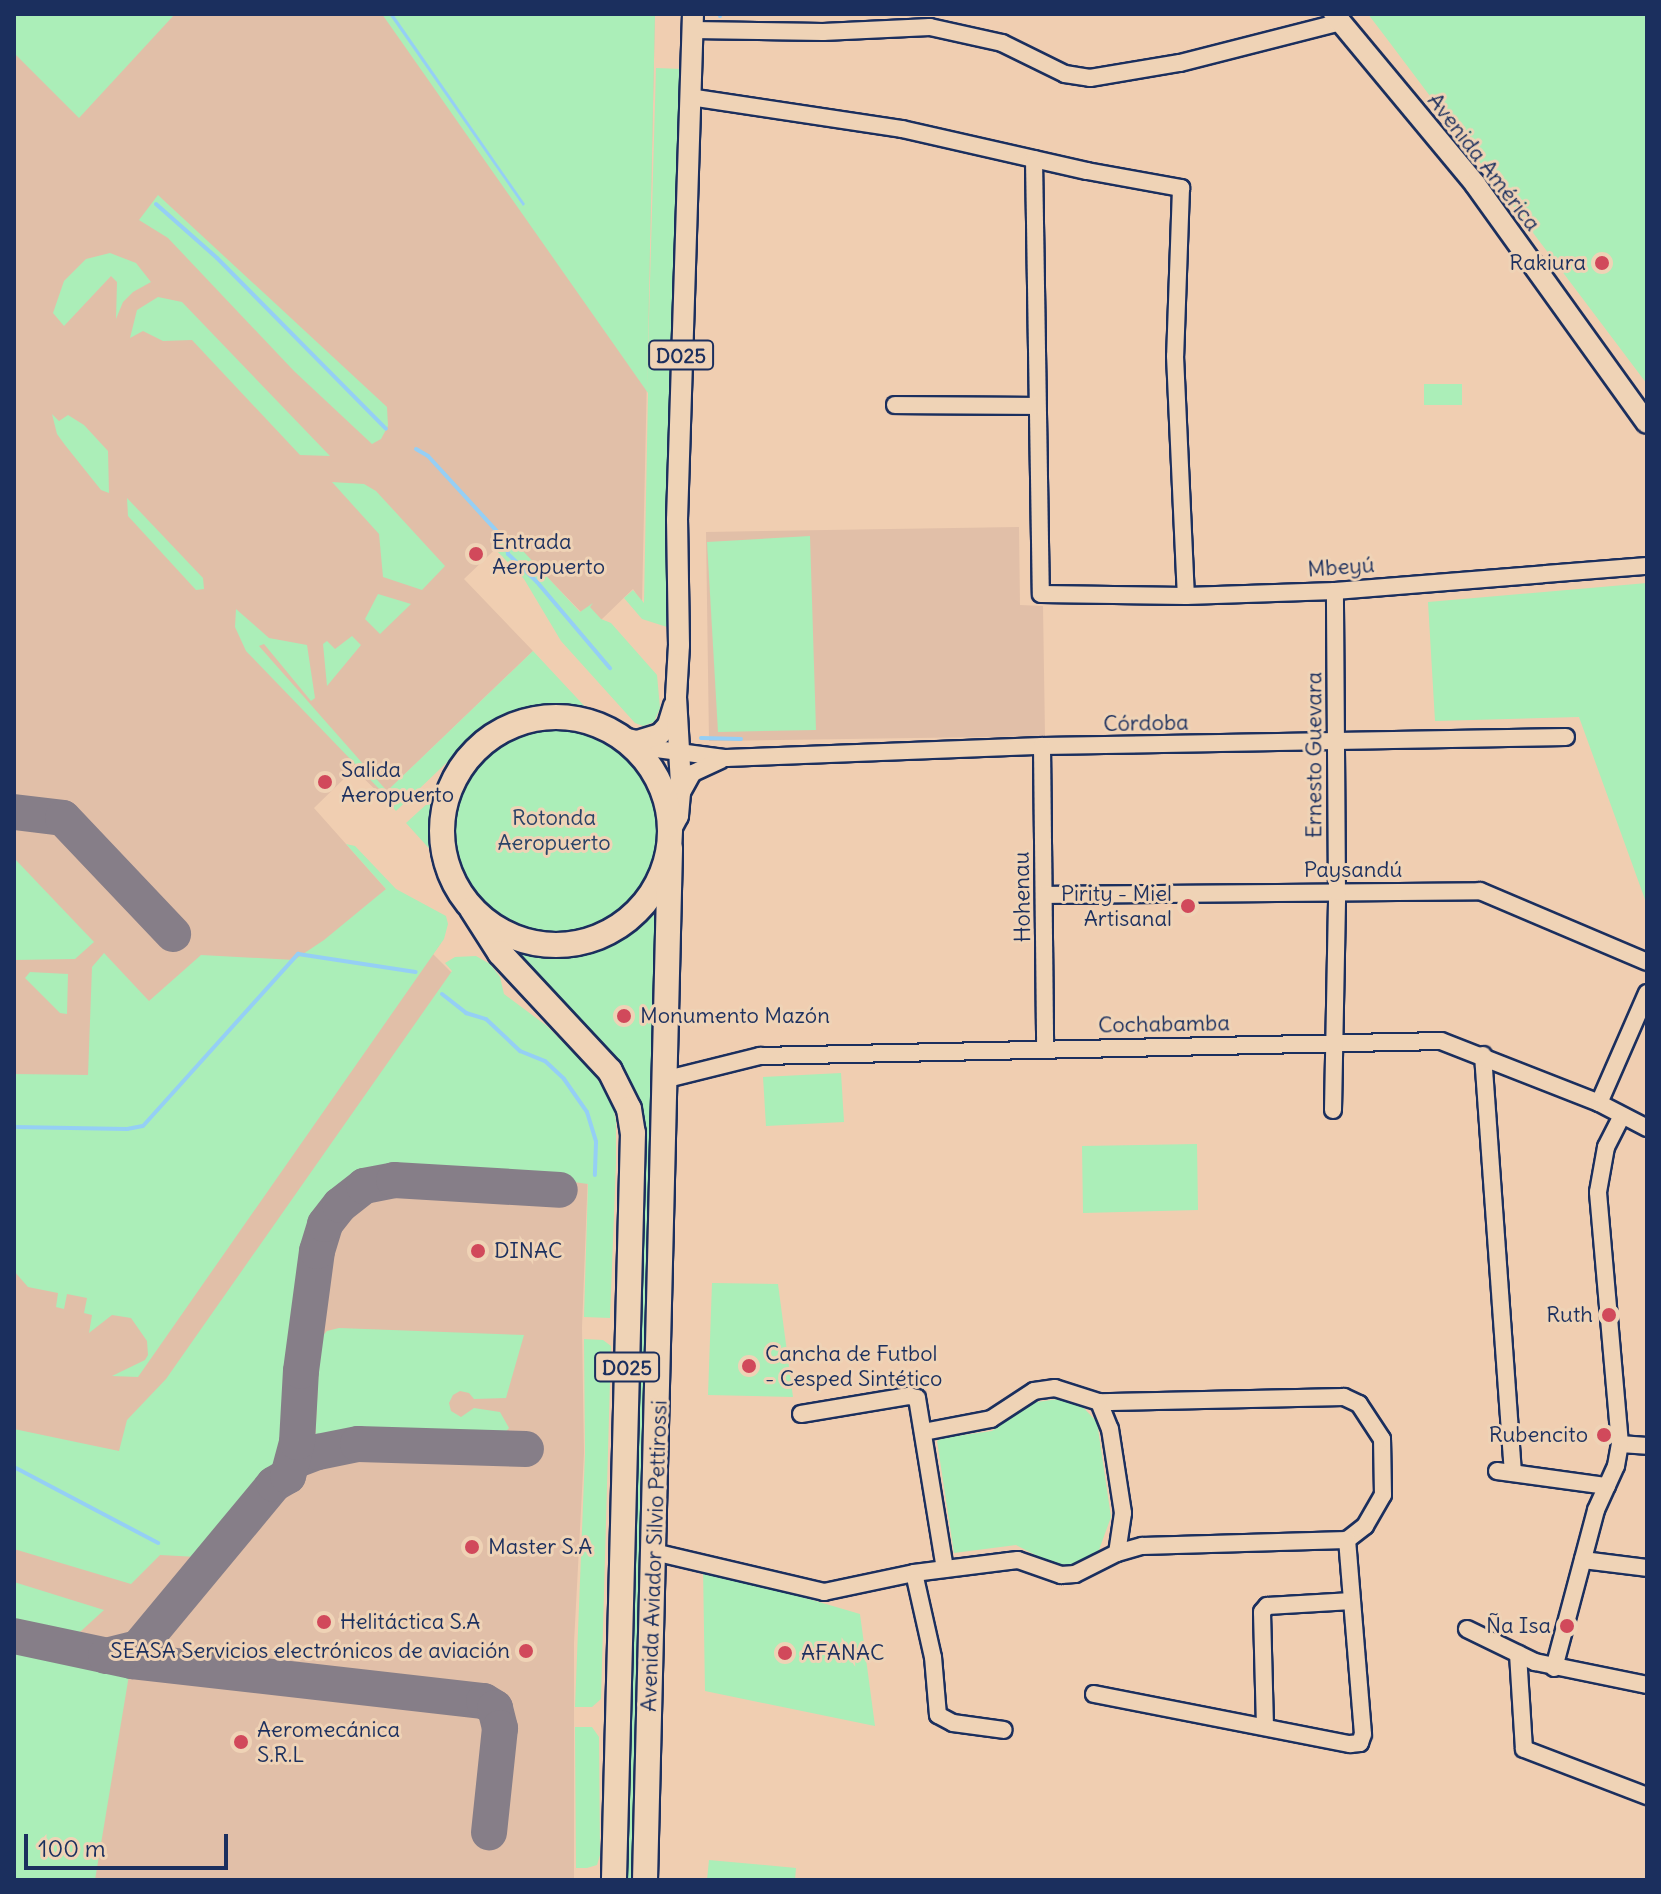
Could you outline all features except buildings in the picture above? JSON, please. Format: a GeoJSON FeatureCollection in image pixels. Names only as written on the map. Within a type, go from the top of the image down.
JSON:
{"type":"FeatureCollection","features":[{"type":"Feature","properties":{"kind":"highway","name":"D025"},"geometry":{"type":"LineString","coordinates":[[542,717],[569,717],[596,723],[628,742],[659,779],[668,805],[670,839],[654,889],[636,913],[611,931],[583,942],[553,945],[524,940],[496,928],[472,909],[451,876],[443,851],[441,825],[446,799],[456,775],[471,754],[491,737],[515,724],[542,717]]}},
{"type":"Feature","properties":{"kind":"highway","name":"Avenida Aviador Silvio Pettirossi"},"geometry":{"type":"LineString","coordinates":[[645,1880],[667,1079],[670,839]]}},
{"type":"Feature","properties":{"kind":"highway","name":"Avenida Aviador Silvio Pettirossi"},"geometry":{"type":"LineString","coordinates":[[472,909],[500,953],[610,1071],[629,1109],[633,1133],[614,1880]]}},
{"type":"Feature","properties":{"kind":"main road","name":"Avenida América"},"geometry":{"type":"LineString","coordinates":[[1337,18],[1475,184],[1647,423]]}},
{"type":"Feature","properties":{"kind":"main road","name":"Avenida Aviador Silvio Pettirossi"},"geometry":{"type":"LineString","coordinates":[[670,839],[678,816],[680,796],[681,754],[676,697],[679,390],[693,22]]}},
{"type":"Feature","properties":{"kind":"main road","name":"Avenida Aviador Silvio Pettirossi"},"geometry":{"type":"LineString","coordinates":[[628,742],[660,734],[668,725],[676,697]]}},
{"type":"Feature","properties":{"kind":"street"},"geometry":{"type":"LineString","coordinates":[[693,22],[823,32],[930,27],[1002,43],[1065,74],[1090,78],[1180,63],[1337,18]]}},
{"type":"Feature","properties":{"kind":"street"},"geometry":{"type":"LineString","coordinates":[[690,97],[902,129],[1181,189],[1175,356],[1186,596]]}},
{"type":"Feature","properties":{"kind":"street"},"geometry":{"type":"LineString","coordinates":[[895,405],[1037,406],[1034,159]]}},
{"type":"Feature","properties":{"kind":"street","name":"Mbeyú"},"geometry":{"type":"LineString","coordinates":[[1037,406],[1039,591],[1047,596],[1186,596],[1335,591],[1647,566]]}},
{"type":"Feature","properties":{"kind":"street","name":"Ernesto Guevara"},"geometry":{"type":"LineString","coordinates":[[1333,1110],[1337,892],[1335,591]]}},
{"type":"Feature","properties":{"kind":"street","name":"Córdoba"},"geometry":{"type":"LineString","coordinates":[[628,742],[681,754],[726,758],[1042,746],[1566,737]]}},
{"type":"Feature","properties":{"kind":"street","name":"Hohenau"},"geometry":{"type":"LineString","coordinates":[[1042,746],[1045,1048]]}},
{"type":"Feature","properties":{"kind":"street","name":"Córdoba"},"geometry":{"type":"LineString","coordinates":[[680,796],[693,773],[726,758]]}},
{"type":"Feature","properties":{"kind":"street","name":"Paysandú"},"geometry":{"type":"LineString","coordinates":[[1044,895],[1480,891],[1647,962]]}},
{"type":"Feature","properties":{"kind":"street"},"geometry":{"type":"LineString","coordinates":[[1599,1103],[1647,993]]}},
{"type":"Feature","properties":{"kind":"street","name":"Cochabamba"},"geometry":{"type":"LineString","coordinates":[[667,1079],[760,1056],[1441,1041],[1599,1103],[1647,1128]]}},
{"type":"Feature","properties":{"kind":"street"},"geometry":{"type":"LineString","coordinates":[[1483,1055],[1505,1472],[1607,1486]]}},
{"type":"Feature","properties":{"kind":"street"},"geometry":{"type":"LineString","coordinates":[[1554,1668],[1596,1510],[1620,1444],[1598,1192],[1606,1147],[1622,1116]]}},
{"type":"Feature","properties":{"kind":"street"},"geometry":{"type":"LineString","coordinates":[[654,1552],[824,1592],[914,1573],[1018,1560],[1061,1575],[1075,1574],[1117,1553],[1142,1546],[1347,1540],[1365,1526],[1383,1495],[1382,1439],[1352,1398],[1099,1402],[1070,1391],[1034,1391],[991,1419],[924,1432]]}},
{"type":"Feature","properties":{"kind":"street"},"geometry":{"type":"LineString","coordinates":[[801,1414],[909,1396],[917,1398],[945,1569]]}},
{"type":"Feature","properties":{"kind":"street"},"geometry":{"type":"LineString","coordinates":[[1099,1402],[1110,1429],[1123,1513],[1117,1553]]}},
{"type":"Feature","properties":{"kind":"street"},"geometry":{"type":"LineString","coordinates":[[1620,1444],[1647,1446]]}},
{"type":"Feature","properties":{"kind":"street"},"geometry":{"type":"LineString","coordinates":[[1094,1694],[1350,1744],[1362,1741],[1347,1540]]}},
{"type":"Feature","properties":{"kind":"street"},"geometry":{"type":"LineString","coordinates":[[1583,1560],[1647,1568]]}},
{"type":"Feature","properties":{"kind":"street"},"geometry":{"type":"LineString","coordinates":[[914,1573],[933,1657],[938,1715],[953,1723],[1004,1730]]}},
{"type":"Feature","properties":{"kind":"street"},"geometry":{"type":"LineString","coordinates":[[1265,1727],[1262,1612],[1267,1606],[1352,1601]]}},
{"type":"Feature","properties":{"kind":"street"},"geometry":{"type":"LineString","coordinates":[[1467,1629],[1554,1668],[1647,1685]]}},
{"type":"Feature","properties":{"kind":"street"},"geometry":{"type":"LineString","coordinates":[[1518,1654],[1524,1749],[1647,1796]]}},
{"type":"Feature","properties":{"kind":"shaded area"},"geometry":{"type":"Polygon","coordinates":[[[14,14],[655,14],[642,603],[633,589],[601,620],[581,612],[508,537],[464,579],[533,651],[382,796],[354,769],[314,808],[386,889],[441,943],[433,954],[549,1070],[581,1136],[588,1172],[582,1328],[584,1453],[574,1643],[574,1880],[14,1880],[14,14]]]}},
{"type":"Feature","properties":{"kind":"shaded area"},"geometry":{"type":"Polygon","coordinates":[[[1019,527],[1020,605],[1043,606],[1045,736],[709,741],[706,532],[1019,527]]]}},
{"type":"Feature","properties":{"kind":"green space"},"geometry":{"type":"Polygon","coordinates":[[[14,14],[175,14],[79,118],[14,53],[14,14]]]}},
{"type":"Feature","properties":{"kind":"green space"},"geometry":{"type":"Polygon","coordinates":[[[382,14],[655,14],[647,389],[656,68],[682,69],[668,473],[667,627],[642,619],[624,598],[633,590],[644,603],[648,393],[382,14]]]}},
{"type":"Feature","properties":{"kind":"green space","name":"Rakiura"},"geometry":{"type":"Polygon","coordinates":[[[1368,14],[1647,14],[1647,384],[1384,35],[1368,14]]]}},
{"type":"Feature","properties":{"kind":"green space"},"geometry":{"type":"Polygon","coordinates":[[[158,195],[387,407],[388,426],[381,439],[372,444],[294,371],[168,238],[139,220],[158,195]]]}},
{"type":"Feature","properties":{"kind":"green space"},"geometry":{"type":"Polygon","coordinates":[[[110,253],[136,263],[151,282],[123,302],[116,319],[117,282],[111,276],[64,326],[53,313],[64,281],[86,259],[110,253]]]}},
{"type":"Feature","properties":{"kind":"green space"},"geometry":{"type":"Polygon","coordinates":[[[158,297],[182,302],[330,456],[300,455],[192,340],[163,341],[143,331],[130,338],[137,310],[158,297]]]}},
{"type":"Feature","properties":{"kind":"green space"},"geometry":{"type":"Polygon","coordinates":[[[1424,384],[1462,384],[1462,405],[1424,405],[1424,384]]]}},
{"type":"Feature","properties":{"kind":"green space"},"geometry":{"type":"Polygon","coordinates":[[[52,414],[59,421],[68,415],[84,425],[108,451],[109,493],[101,490],[57,434],[52,414]]]}},
{"type":"Feature","properties":{"kind":"green space"},"geometry":{"type":"Polygon","coordinates":[[[332,482],[364,484],[376,491],[445,566],[422,590],[383,577],[379,534],[332,482]]]}},
{"type":"Feature","properties":{"kind":"green space"},"geometry":{"type":"Polygon","coordinates":[[[127,498],[203,578],[204,589],[196,590],[128,516],[127,498]]]}},
{"type":"Feature","properties":{"kind":"green space"},"geometry":{"type":"Polygon","coordinates":[[[509,536],[580,612],[593,603],[590,607],[601,619],[611,623],[657,675],[660,708],[654,722],[643,726],[635,723],[561,641],[524,579],[495,549],[509,536]]]}},
{"type":"Feature","properties":{"kind":"green space"},"geometry":{"type":"Polygon","coordinates":[[[810,536],[816,730],[718,732],[707,542],[810,536]]]}},
{"type":"Feature","properties":{"kind":"green space"},"geometry":{"type":"Polygon","coordinates":[[[1647,583],[1647,905],[1579,717],[1435,721],[1428,602],[1647,583]]]}},
{"type":"Feature","properties":{"kind":"green space"},"geometry":{"type":"Polygon","coordinates":[[[378,594],[411,604],[380,634],[365,619],[378,594]]]}},
{"type":"Feature","properties":{"kind":"green space"},"geometry":{"type":"Polygon","coordinates":[[[236,609],[269,638],[307,645],[315,698],[311,701],[264,644],[259,646],[387,791],[533,651],[589,711],[537,709],[498,722],[462,748],[396,811],[382,796],[384,794],[246,651],[235,627],[236,609]]]}},
{"type":"Feature","properties":{"kind":"green space"},"geometry":{"type":"Polygon","coordinates":[[[352,636],[361,645],[327,686],[323,644],[327,641],[335,649],[352,636]]]}},
{"type":"Feature","properties":{"kind":"green space","name":"Rotonda Aeropuerto"},"geometry":{"type":"Polygon","coordinates":[[[554,724],[594,732],[629,755],[652,790],[660,830],[652,870],[629,905],[594,928],[554,936],[514,928],[479,905],[456,870],[448,830],[456,790],[479,755],[514,732],[554,724]]]}},
{"type":"Feature","properties":{"kind":"green space"},"geometry":{"type":"Polygon","coordinates":[[[441,791],[432,825],[435,855],[406,823],[441,791]]]}},
{"type":"Feature","properties":{"kind":"green space"},"geometry":{"type":"Polygon","coordinates":[[[346,844],[355,846],[396,889],[446,916],[448,924],[444,939],[138,1377],[112,1376],[145,1360],[148,1355],[147,1341],[131,1318],[112,1315],[89,1333],[92,1315],[84,1313],[87,1298],[67,1294],[64,1309],[56,1307],[58,1293],[28,1287],[14,1271],[14,1074],[88,1075],[92,967],[104,953],[149,1001],[201,955],[294,960],[324,940],[386,889],[346,844]]]}},
{"type":"Feature","properties":{"kind":"green space"},"geometry":{"type":"Polygon","coordinates":[[[14,858],[94,942],[75,959],[14,960],[14,858]]]}},
{"type":"Feature","properties":{"kind":"green space"},"geometry":{"type":"Polygon","coordinates":[[[662,890],[638,1880],[622,1880],[638,1102],[617,1065],[507,944],[553,954],[590,949],[632,927],[662,890]]]}},
{"type":"Feature","properties":{"kind":"green space"},"geometry":{"type":"Polygon","coordinates":[[[476,956],[490,964],[500,977],[504,994],[547,1026],[595,1075],[612,1102],[616,1121],[616,1163],[610,1318],[584,1317],[588,1184],[530,1176],[368,1170],[350,1181],[327,1205],[307,1254],[279,1462],[198,1557],[160,1555],[131,1584],[14,1549],[14,1429],[119,1451],[127,1420],[166,1379],[452,971],[445,963],[455,957],[476,956]]]}},
{"type":"Feature","properties":{"kind":"green space"},"geometry":{"type":"Polygon","coordinates":[[[30,972],[68,974],[67,1014],[60,1013],[25,978],[30,972]]]}},
{"type":"Feature","properties":{"kind":"green space"},"geometry":{"type":"Polygon","coordinates":[[[841,1073],[844,1122],[766,1126],[763,1077],[841,1073]]]}},
{"type":"Feature","properties":{"kind":"green space"},"geometry":{"type":"Polygon","coordinates":[[[1197,1144],[1198,1210],[1083,1213],[1082,1146],[1197,1144]]]}},
{"type":"Feature","properties":{"kind":"green space","name":"Cancha de Futbol - Cesped Sintético"},"geometry":{"type":"Polygon","coordinates":[[[712,1283],[778,1284],[793,1397],[708,1395],[712,1283]]]}},
{"type":"Feature","properties":{"kind":"green space"},"geometry":{"type":"Polygon","coordinates":[[[339,1328],[524,1335],[506,1398],[474,1399],[469,1393],[460,1391],[453,1395],[449,1403],[451,1411],[461,1417],[474,1408],[500,1412],[509,1428],[501,1437],[364,1435],[315,1444],[320,1339],[327,1331],[339,1328]]]}},
{"type":"Feature","properties":{"kind":"green space"},"geometry":{"type":"Polygon","coordinates":[[[584,1339],[603,1340],[611,1346],[601,1699],[592,1707],[575,1707],[585,1454],[584,1339]]]}},
{"type":"Feature","properties":{"kind":"green space"},"geometry":{"type":"Polygon","coordinates":[[[1066,1398],[1078,1402],[1097,1422],[1111,1517],[1099,1550],[1080,1563],[1067,1565],[1049,1562],[1016,1545],[954,1553],[937,1441],[992,1431],[1029,1403],[1066,1398]]]}},
{"type":"Feature","properties":{"kind":"green space","name":"AFANAC"},"geometry":{"type":"Polygon","coordinates":[[[703,1568],[860,1614],[875,1726],[705,1691],[703,1568]]]}},
{"type":"Feature","properties":{"kind":"green space"},"geometry":{"type":"Polygon","coordinates":[[[14,1582],[104,1610],[69,1642],[14,1628],[14,1582]]]}},
{"type":"Feature","properties":{"kind":"green space"},"geometry":{"type":"Polygon","coordinates":[[[14,1644],[130,1669],[95,1880],[14,1880],[14,1644]]]}},
{"type":"Feature","properties":{"kind":"green space"},"geometry":{"type":"Polygon","coordinates":[[[575,1727],[592,1727],[599,1737],[600,1855],[597,1865],[587,1868],[576,1868],[575,1727]]]}},
{"type":"Feature","properties":{"kind":"green space"},"geometry":{"type":"Polygon","coordinates":[[[709,1860],[796,1868],[795,1880],[707,1880],[709,1860]]]}},
{"type":"Feature","properties":{"kind":"water"},"geometry":{"type":"Polygon","coordinates":[[[389,14],[393,14],[525,204],[523,206],[389,14]]]}},
{"type":"Feature","properties":{"kind":"waterway"},"geometry":{"type":"LineString","coordinates":[[156,204],[217,258],[386,429]]}},
{"type":"Feature","properties":{"kind":"waterway"},"geometry":{"type":"LineString","coordinates":[[416,449],[428,456],[506,541],[508,554],[537,582],[610,668]]}},
{"type":"Feature","properties":{"kind":"waterway"},"geometry":{"type":"LineString","coordinates":[[701,738],[741,739]]}},
{"type":"Feature","properties":{"kind":"waterway"},"geometry":{"type":"LineString","coordinates":[[14,1127],[127,1129],[143,1126],[298,954],[416,972]]}},
{"type":"Feature","properties":{"kind":"waterway"},"geometry":{"type":"LineString","coordinates":[[442,994],[466,1013],[486,1019],[520,1051],[545,1061],[564,1079],[587,1112],[596,1142],[595,1175]]}},
{"type":"Feature","properties":{"kind":"waterway"},"geometry":{"type":"LineString","coordinates":[[14,1467],[158,1543]]}},
{"type":"Feature","properties":{"kind":"taxiway"},"geometry":{"type":"LineString","coordinates":[[14,812],[63,818],[173,934]]}},
{"type":"Feature","properties":{"kind":"taxiway"},"geometry":{"type":"LineString","coordinates":[[106,1656],[138,1648],[274,1484],[288,1476],[297,1442],[301,1371],[317,1251],[325,1224],[340,1205],[364,1186],[394,1180],[560,1190]]}},
{"type":"Feature","properties":{"kind":"taxiway"},"geometry":{"type":"LineString","coordinates":[[294,1461],[318,1452],[358,1444],[526,1449]]}},
{"type":"Feature","properties":{"kind":"taxiway"},"geometry":{"type":"LineString","coordinates":[[14,1636],[132,1661],[484,1701],[495,1708],[500,1728],[489,1832]]}},
{"type":"Feature","properties":{"kind":"place","name":"Rakiura"},"geometry":{"type":"Point","coordinates":[1602,263]}},
{"type":"Feature","properties":{"kind":"place","name":"Entrada Aeropuerto"},"geometry":{"type":"Point","coordinates":[476,554]}},
{"type":"Feature","properties":{"kind":"place","name":"Salida Aeropuerto"},"geometry":{"type":"Point","coordinates":[325,782]}},
{"type":"Feature","properties":{"kind":"place","name":"Pirity - Miel Artisanal"},"geometry":{"type":"Point","coordinates":[1188,906]}},
{"type":"Feature","properties":{"kind":"place","name":"Monumento Mazón"},"geometry":{"type":"Point","coordinates":[624,1016]}},
{"type":"Feature","properties":{"kind":"place","name":"DINAC"},"geometry":{"type":"Point","coordinates":[478,1251]}},
{"type":"Feature","properties":{"kind":"place","name":"Ruth"},"geometry":{"type":"Point","coordinates":[1609,1315]}},
{"type":"Feature","properties":{"kind":"place","name":"Cancha de Futbol - Cesped Sintético"},"geometry":{"type":"Point","coordinates":[749,1366]}},
{"type":"Feature","properties":{"kind":"place","name":"Rubencito"},"geometry":{"type":"Point","coordinates":[1604,1435]}},
{"type":"Feature","properties":{"kind":"place","name":"Master S.A"},"geometry":{"type":"Point","coordinates":[472,1547]}},
{"type":"Feature","properties":{"kind":"place","name":"Helitáctica S.A"},"geometry":{"type":"Point","coordinates":[324,1622]}},
{"type":"Feature","properties":{"kind":"place","name":"Ña Isa"},"geometry":{"type":"Point","coordinates":[1567,1626]}},
{"type":"Feature","properties":{"kind":"place","name":"SEASA Servicios electrónicos de aviación"},"geometry":{"type":"Point","coordinates":[526,1651]}},
{"type":"Feature","properties":{"kind":"place","name":"AFANAC"},"geometry":{"type":"Point","coordinates":[785,1653]}},
{"type":"Feature","properties":{"kind":"place","name":"Aeromecánica S.R.L"},"geometry":{"type":"Point","coordinates":[241,1742]}}]}
